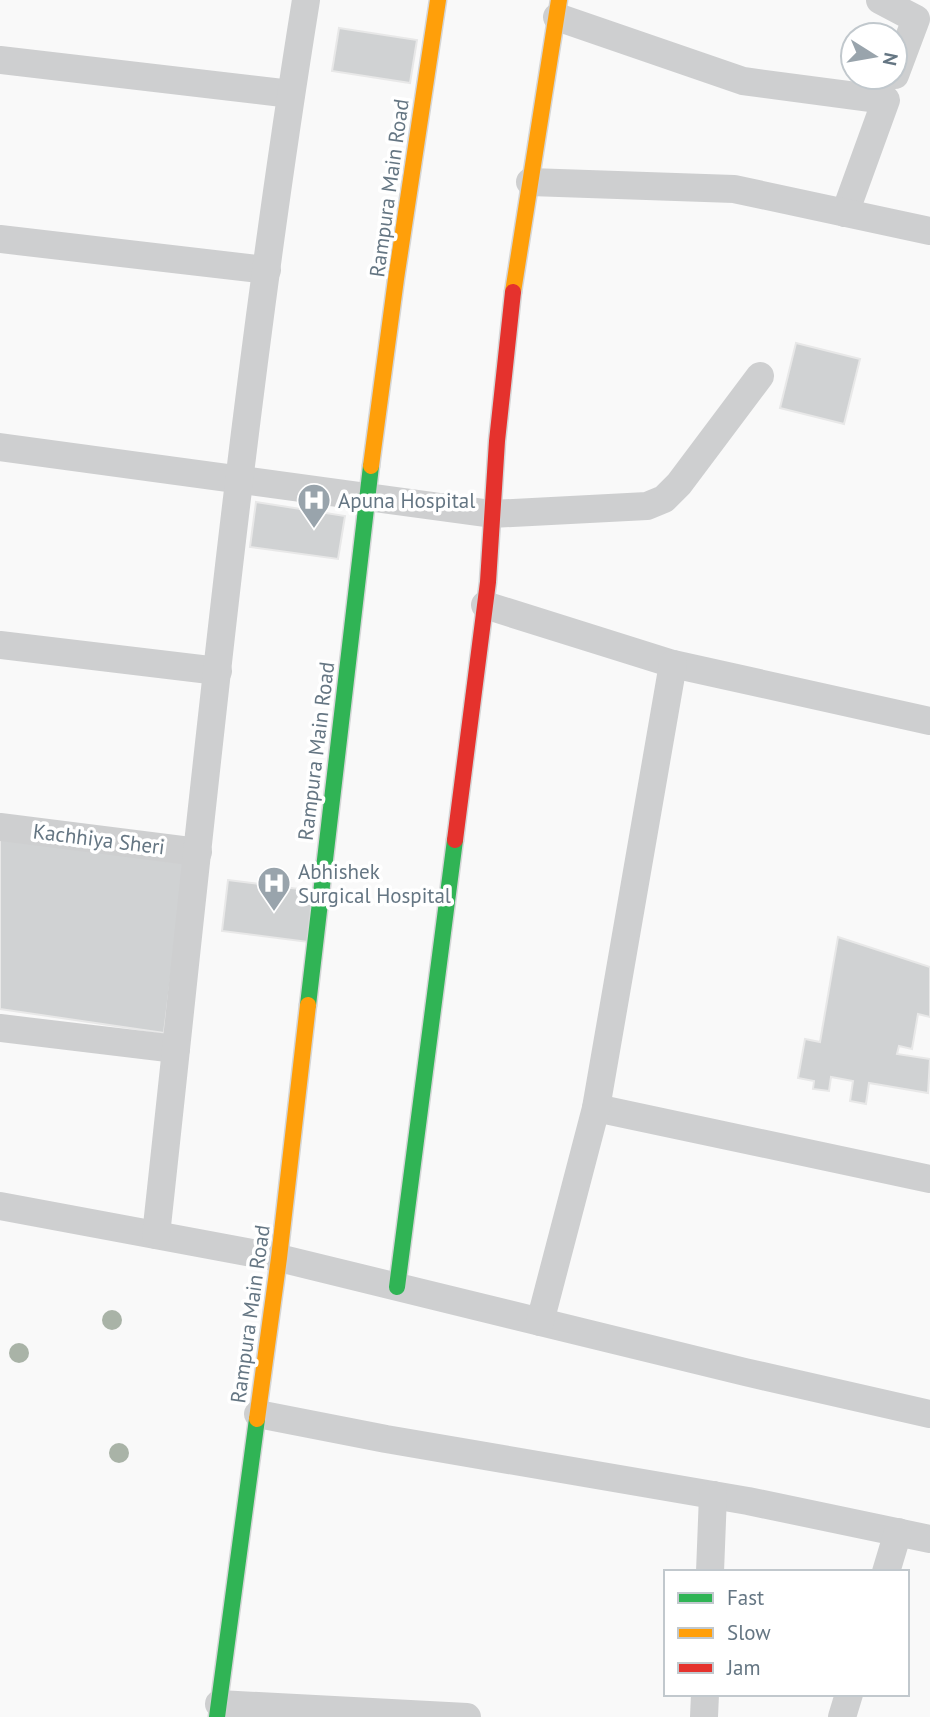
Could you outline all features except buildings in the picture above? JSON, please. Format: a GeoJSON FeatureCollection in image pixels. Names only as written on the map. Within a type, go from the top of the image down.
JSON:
{"type":"FeatureCollection","features":[{"type":"Feature","properties":{"kind":"street"},"geometry":{"type":"LineString","coordinates":[[156,1235],[239,479],[306,0]]}},
{"type":"Feature","properties":{"kind":"street","name":"Rampura Main Road"},"geometry":{"type":"LineString","coordinates":[[218,1710],[279,1258],[367,496],[438,0]]}},
{"type":"Feature","properties":{"kind":"street"},"geometry":{"type":"LineString","coordinates":[[880,0],[923,12],[909,45]]}},
{"type":"Feature","properties":{"kind":"street"},"geometry":{"type":"LineString","coordinates":[[397,1287],[485,605],[497,442],[514,284],[558,9],[743,81],[839,83]]}},
{"type":"Feature","properties":{"kind":"street"},"geometry":{"type":"LineString","coordinates":[[0,60],[291,94]]}},
{"type":"Feature","properties":{"kind":"street"},"geometry":{"type":"LineString","coordinates":[[845,213],[889,91]]}},
{"type":"Feature","properties":{"kind":"street"},"geometry":{"type":"LineString","coordinates":[[530,182],[734,189],[930,231]]}},
{"type":"Feature","properties":{"kind":"street"},"geometry":{"type":"LineString","coordinates":[[0,239],[267,271]]}},
{"type":"Feature","properties":{"kind":"street"},"geometry":{"type":"LineString","coordinates":[[0,447],[492,514],[647,506],[664,499],[680,484],[760,376]]}},
{"type":"Feature","properties":{"kind":"street"},"geometry":{"type":"LineString","coordinates":[[485,605],[673,664],[930,721]]}},
{"type":"Feature","properties":{"kind":"street"},"geometry":{"type":"LineString","coordinates":[[0,645],[218,671]]}},
{"type":"Feature","properties":{"kind":"street"},"geometry":{"type":"LineString","coordinates":[[540,1322],[596,1108],[673,664]]}},
{"type":"Feature","properties":{"kind":"street","name":"Kachhiya Sheri"},"geometry":{"type":"LineString","coordinates":[[0,827],[198,852]]}},
{"type":"Feature","properties":{"kind":"street"},"geometry":{"type":"LineString","coordinates":[[0,1028],[176,1049]]}},
{"type":"Feature","properties":{"kind":"street"},"geometry":{"type":"LineString","coordinates":[[596,1108],[930,1179]]}},
{"type":"Feature","properties":{"kind":"street"},"geometry":{"type":"LineString","coordinates":[[0,1206],[279,1258],[930,1414]]}},
{"type":"Feature","properties":{"kind":"street"},"geometry":{"type":"LineString","coordinates":[[258,1414],[386,1439],[713,1495],[930,1539]]}},
{"type":"Feature","properties":{"kind":"street"},"geometry":{"type":"LineString","coordinates":[[710,1570],[713,1495]]}},
{"type":"Feature","properties":{"kind":"street"},"geometry":{"type":"LineString","coordinates":[[887,1570],[898,1532]]}},
{"type":"Feature","properties":{"kind":"street"},"geometry":{"type":"LineString","coordinates":[[704,1717],[705,1696]]}},
{"type":"Feature","properties":{"kind":"street"},"geometry":{"type":"LineString","coordinates":[[842,1717],[848,1696]]}},
{"type":"Feature","properties":{"kind":"street"},"geometry":{"type":"LineString","coordinates":[[218,1710],[467,1717]]}},
{"type":"Feature","properties":{"kind":"traffic: fast"},"geometry":{"type":"LineString","coordinates":[[308,1005],[371,466]]}},
{"type":"Feature","properties":{"kind":"traffic: fast"},"geometry":{"type":"LineString","coordinates":[[397,1287],[455,840]]}},
{"type":"Feature","properties":{"kind":"traffic: fast"},"geometry":{"type":"LineString","coordinates":[[217,1717],[257,1419]]}},
{"type":"Feature","properties":{"kind":"traffic: slow"},"geometry":{"type":"LineString","coordinates":[[371,466],[438,0]]}},
{"type":"Feature","properties":{"kind":"traffic: slow"},"geometry":{"type":"LineString","coordinates":[[513,292],[559,0]]}},
{"type":"Feature","properties":{"kind":"traffic: slow"},"geometry":{"type":"LineString","coordinates":[[257,1419],[279,1258],[308,1005]]}},
{"type":"Feature","properties":{"kind":"traffic: jam"},"geometry":{"type":"LineString","coordinates":[[455,840],[488,582],[497,441],[513,292]]}},
{"type":"Feature","properties":{"kind":"place","name":"Apuna Hospital"},"geometry":{"type":"Point","coordinates":[314,530]}},
{"type":"Feature","properties":{"kind":"place","name":"Abhishek Surgical Hospital"},"geometry":{"type":"Point","coordinates":[274,913]}}]}
